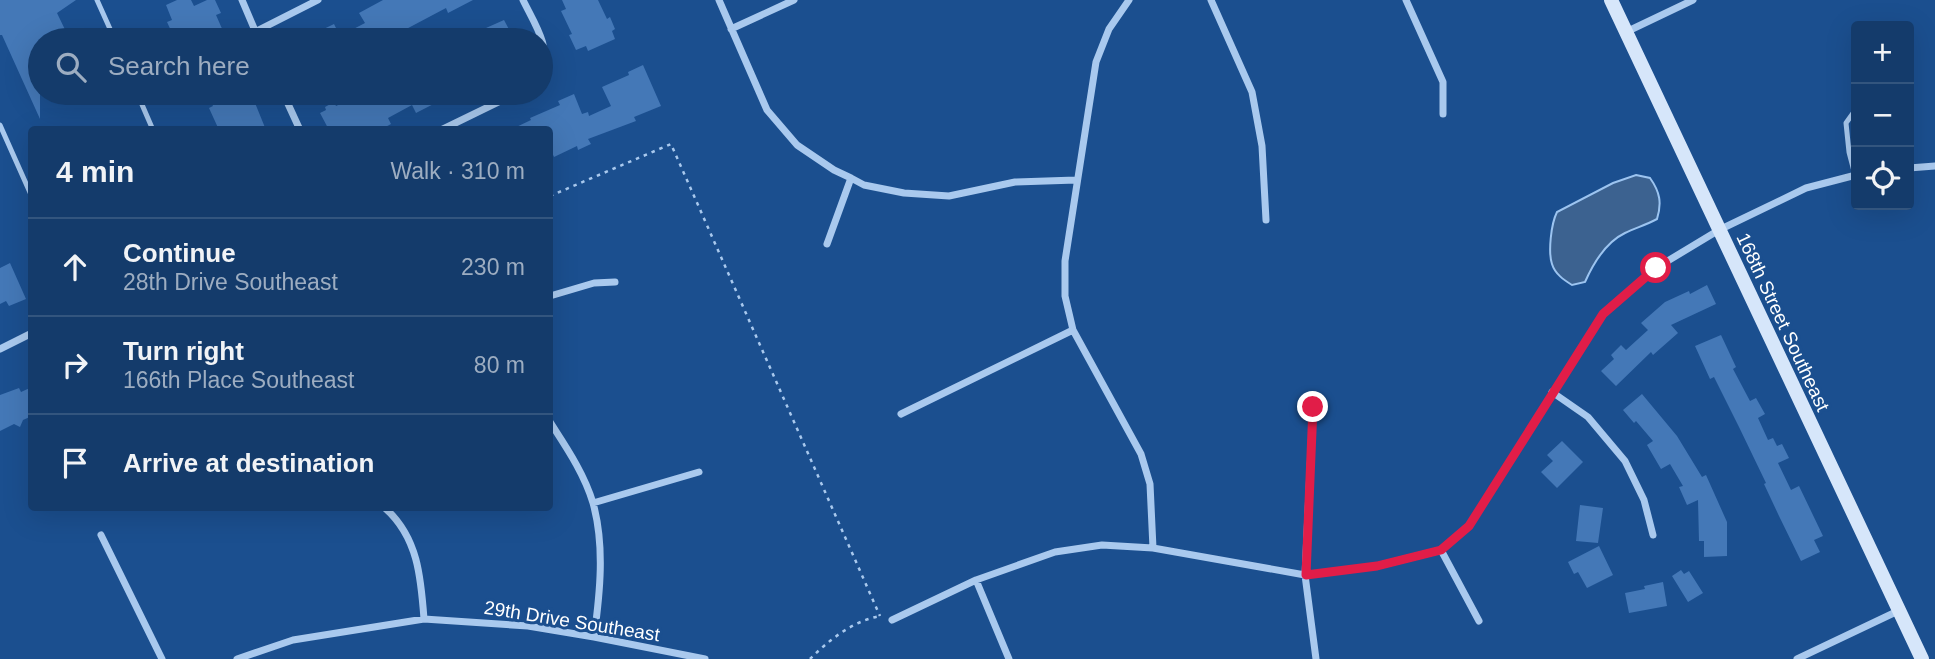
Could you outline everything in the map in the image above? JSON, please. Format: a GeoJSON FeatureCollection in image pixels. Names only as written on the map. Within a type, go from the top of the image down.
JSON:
{"type":"FeatureCollection","features":[{"type":"Feature","properties":{"kind":"street"},"geometry":{"type":"LineString","coordinates":[[242,0],[254,28]]}},
{"type":"Feature","properties":{"kind":"street"},"geometry":{"type":"LineString","coordinates":[[271,28],[318,0]]}},
{"type":"Feature","properties":{"kind":"street"},"geometry":{"type":"LineString","coordinates":[[523,0],[536,28]]}},
{"type":"Feature","properties":{"kind":"street"},"geometry":{"type":"LineString","coordinates":[[719,0],[767,110],[797,145],[834,170],[864,185],[949,196],[1015,182],[1076,180]]}},
{"type":"Feature","properties":{"kind":"street"},"geometry":{"type":"LineString","coordinates":[[731,29],[794,0]]}},
{"type":"Feature","properties":{"kind":"street"},"geometry":{"type":"LineString","coordinates":[[1129,0],[1109,29],[1096,62],[1065,261],[1065,296],[1073,330],[1141,454],[1150,484],[1153,548]]}},
{"type":"Feature","properties":{"kind":"street"},"geometry":{"type":"LineString","coordinates":[[1211,0],[1252,92],[1262,146],[1266,220]]}},
{"type":"Feature","properties":{"kind":"street"},"geometry":{"type":"LineString","coordinates":[[1406,0],[1443,82],[1443,114]]}},
{"type":"Feature","properties":{"kind":"street","name":"168th Street Southeast"},"geometry":{"type":"LineString","coordinates":[[1611,0],[1922,659]]}},
{"type":"Feature","properties":{"kind":"street"},"geometry":{"type":"LineString","coordinates":[[1626,32],[1693,0]]}},
{"type":"Feature","properties":{"kind":"street"},"geometry":{"type":"LineString","coordinates":[[289,105],[298,126]]}},
{"type":"Feature","properties":{"kind":"street"},"geometry":{"type":"LineString","coordinates":[[449,126],[492,105]]}},
{"type":"Feature","properties":{"kind":"street"},"geometry":{"type":"LineString","coordinates":[[1914,168],[1935,166]]}},
{"type":"Feature","properties":{"kind":"street"},"geometry":{"type":"LineString","coordinates":[[892,620],[976,580],[1055,552],[1102,545],[1153,548],[1306,575],[1377,566],[1441,550],[1469,526],[1603,314],[1656,268],[1719,230],[1806,188],[1851,176]]}},
{"type":"Feature","properties":{"kind":"street"},"geometry":{"type":"LineString","coordinates":[[827,244],[851,178]]}},
{"type":"Feature","properties":{"kind":"street"},"geometry":{"type":"LineString","coordinates":[[553,295],[594,283],[615,282]]}},
{"type":"Feature","properties":{"kind":"street"},"geometry":{"type":"LineString","coordinates":[[901,414],[1073,330]]}},
{"type":"Feature","properties":{"kind":"street"},"geometry":{"type":"LineString","coordinates":[[0,349],[28,335]]}},
{"type":"Feature","properties":{"kind":"street"},"geometry":{"type":"LineString","coordinates":[[1552,392],[1588,417],[1625,461],[1644,500],[1653,535]]}},
{"type":"Feature","properties":{"kind":"street"},"geometry":{"type":"LineString","coordinates":[[1313,407],[1306,575],[1316,659]]}},
{"type":"Feature","properties":{"kind":"street"},"geometry":{"type":"LineString","coordinates":[[553,427],[574,460],[593,503],[600,551],[600,596],[594,637]]}},
{"type":"Feature","properties":{"kind":"street"},"geometry":{"type":"LineString","coordinates":[[593,503],[699,472]]}},
{"type":"Feature","properties":{"kind":"street"},"geometry":{"type":"LineString","coordinates":[[388,511],[407,534],[417,560],[422,581],[424,619]]}},
{"type":"Feature","properties":{"kind":"street"},"geometry":{"type":"LineString","coordinates":[[101,535],[162,659]]}},
{"type":"Feature","properties":{"kind":"street"},"geometry":{"type":"LineString","coordinates":[[1441,550],[1479,621]]}},
{"type":"Feature","properties":{"kind":"street"},"geometry":{"type":"LineString","coordinates":[[976,580],[1009,659]]}},
{"type":"Feature","properties":{"kind":"street"},"geometry":{"type":"LineString","coordinates":[[1797,659],[1898,611]]}},
{"type":"Feature","properties":{"kind":"street","name":"29th Drive Southeast"},"geometry":{"type":"LineString","coordinates":[[236,659],[293,640],[424,619],[528,626],[700,658]]}},
{"type":"Feature","properties":{"kind":"lane"},"geometry":{"type":"LineString","coordinates":[[97,0],[110,28]]}},
{"type":"Feature","properties":{"kind":"lane"},"geometry":{"type":"LineString","coordinates":[[142,105],[151,126]]}},
{"type":"Feature","properties":{"kind":"lane"},"geometry":{"type":"LineString","coordinates":[[1851,116],[1846,123],[1851,159]]}},
{"type":"Feature","properties":{"kind":"lane"},"geometry":{"type":"LineString","coordinates":[[0,125],[28,188]]}},
{"type":"Feature","properties":{"kind":"path"},"geometry":{"type":"LineString","coordinates":[[553,194],[671,145],[880,616],[830,640],[810,659]]}},
{"type":"Feature","properties":{"kind":"water"},"geometry":{"type":"Polygon","coordinates":[[[1636,175],[1650,178],[1656,188],[1660,203],[1657,219],[1618,237],[1601,254],[1585,282],[1572,285],[1553,268],[1551,259],[1550,245],[1557,212],[1613,183],[1636,175]]]}},
{"type":"Feature","properties":{"kind":"building"},"geometry":{"type":"Polygon","coordinates":[[[0,0],[76,0],[57,13],[64,28],[28,28],[28,92],[0,35],[0,0]]]}},
{"type":"Feature","properties":{"kind":"building"},"geometry":{"type":"Polygon","coordinates":[[[177,0],[191,0],[194,6],[207,0],[215,0],[221,13],[216,15],[222,28],[170,28],[167,22],[172,20],[166,5],[177,0]]]}},
{"type":"Feature","properties":{"kind":"building"},"geometry":{"type":"Polygon","coordinates":[[[383,0],[473,0],[448,13],[446,8],[408,28],[355,28],[365,23],[359,13],[383,0]]]}},
{"type":"Feature","properties":{"kind":"building"},"geometry":{"type":"Polygon","coordinates":[[[562,0],[598,0],[607,19],[610,17],[615,29],[612,31],[615,39],[588,51],[586,46],[576,50],[561,11],[566,9],[562,0]]]}},
{"type":"Feature","properties":{"kind":"building"},"geometry":{"type":"Polygon","coordinates":[[[504,20],[508,28],[486,28],[504,20]]]}},
{"type":"Feature","properties":{"kind":"building"},"geometry":{"type":"Polygon","coordinates":[[[643,65],[661,106],[634,117],[636,121],[588,139],[591,144],[578,150],[577,146],[554,157],[553,126],[518,126],[560,105],[558,101],[574,94],[582,114],[588,112],[589,116],[611,106],[602,87],[629,75],[628,72],[643,65]]]}},
{"type":"Feature","properties":{"kind":"building"},"geometry":{"type":"Polygon","coordinates":[[[34,105],[40,105],[40,119],[34,105]]]}},
{"type":"Feature","properties":{"kind":"building"},"geometry":{"type":"Polygon","coordinates":[[[256,105],[264,126],[217,126],[209,108],[256,105]]]}},
{"type":"Feature","properties":{"kind":"building"},"geometry":{"type":"Polygon","coordinates":[[[329,105],[412,105],[388,118],[391,124],[387,126],[327,126],[320,113],[329,105]]]}},
{"type":"Feature","properties":{"kind":"building"},"geometry":{"type":"Polygon","coordinates":[[[412,105],[432,105],[416,113],[412,105]]]}},
{"type":"Feature","properties":{"kind":"building"},"geometry":{"type":"Polygon","coordinates":[[[10,263],[26,299],[9,306],[6,301],[0,304],[0,268],[10,263]]]}},
{"type":"Feature","properties":{"kind":"building"},"geometry":{"type":"Polygon","coordinates":[[[1707,285],[1716,304],[1671,325],[1678,333],[1653,355],[1651,352],[1616,386],[1601,371],[1614,359],[1611,355],[1621,345],[1626,350],[1648,330],[1641,323],[1665,302],[1707,285]]]}},
{"type":"Feature","properties":{"kind":"building"},"geometry":{"type":"Polygon","coordinates":[[[1721,335],[1736,367],[1733,369],[1750,401],[1756,398],[1765,414],[1758,418],[1768,440],[1773,438],[1777,446],[1782,444],[1789,458],[1778,463],[1791,490],[1799,486],[1823,536],[1814,540],[1820,552],[1801,561],[1739,427],[1714,377],[1710,379],[1695,346],[1721,335]]]}},
{"type":"Feature","properties":{"kind":"building"},"geometry":{"type":"Polygon","coordinates":[[[19,388],[21,392],[28,389],[28,418],[23,420],[20,427],[14,424],[0,431],[0,395],[19,388]]]}},
{"type":"Feature","properties":{"kind":"building"},"geometry":{"type":"Polygon","coordinates":[[[1642,394],[1677,436],[1702,477],[1706,475],[1727,522],[1727,556],[1704,557],[1704,541],[1699,541],[1698,500],[1687,505],[1679,487],[1683,486],[1670,464],[1661,469],[1647,445],[1653,441],[1623,410],[1642,394]]]}},
{"type":"Feature","properties":{"kind":"building"},"geometry":{"type":"Polygon","coordinates":[[[1562,441],[1583,462],[1557,488],[1541,472],[1553,461],[1547,455],[1562,441]]]}},
{"type":"Feature","properties":{"kind":"building"},"geometry":{"type":"Polygon","coordinates":[[[1580,505],[1603,508],[1598,543],[1576,541],[1580,505]]]}},
{"type":"Feature","properties":{"kind":"building"},"geometry":{"type":"Polygon","coordinates":[[[1599,546],[1613,575],[1587,588],[1578,572],[1574,574],[1568,562],[1599,546]]]}},
{"type":"Feature","properties":{"kind":"building"},"geometry":{"type":"Polygon","coordinates":[[[1681,570],[1684,574],[1689,571],[1703,593],[1688,602],[1672,576],[1681,570]]]}},
{"type":"Feature","properties":{"kind":"building"},"geometry":{"type":"Polygon","coordinates":[[[1663,582],[1667,606],[1629,613],[1625,593],[1663,582]]]}},
{"type":"Feature","properties":{"kind":"route"},"geometry":{"type":"LineString","coordinates":[[1313,407],[1306,575],[1377,566],[1441,550],[1469,526],[1603,314],[1656,268]]}}]}
